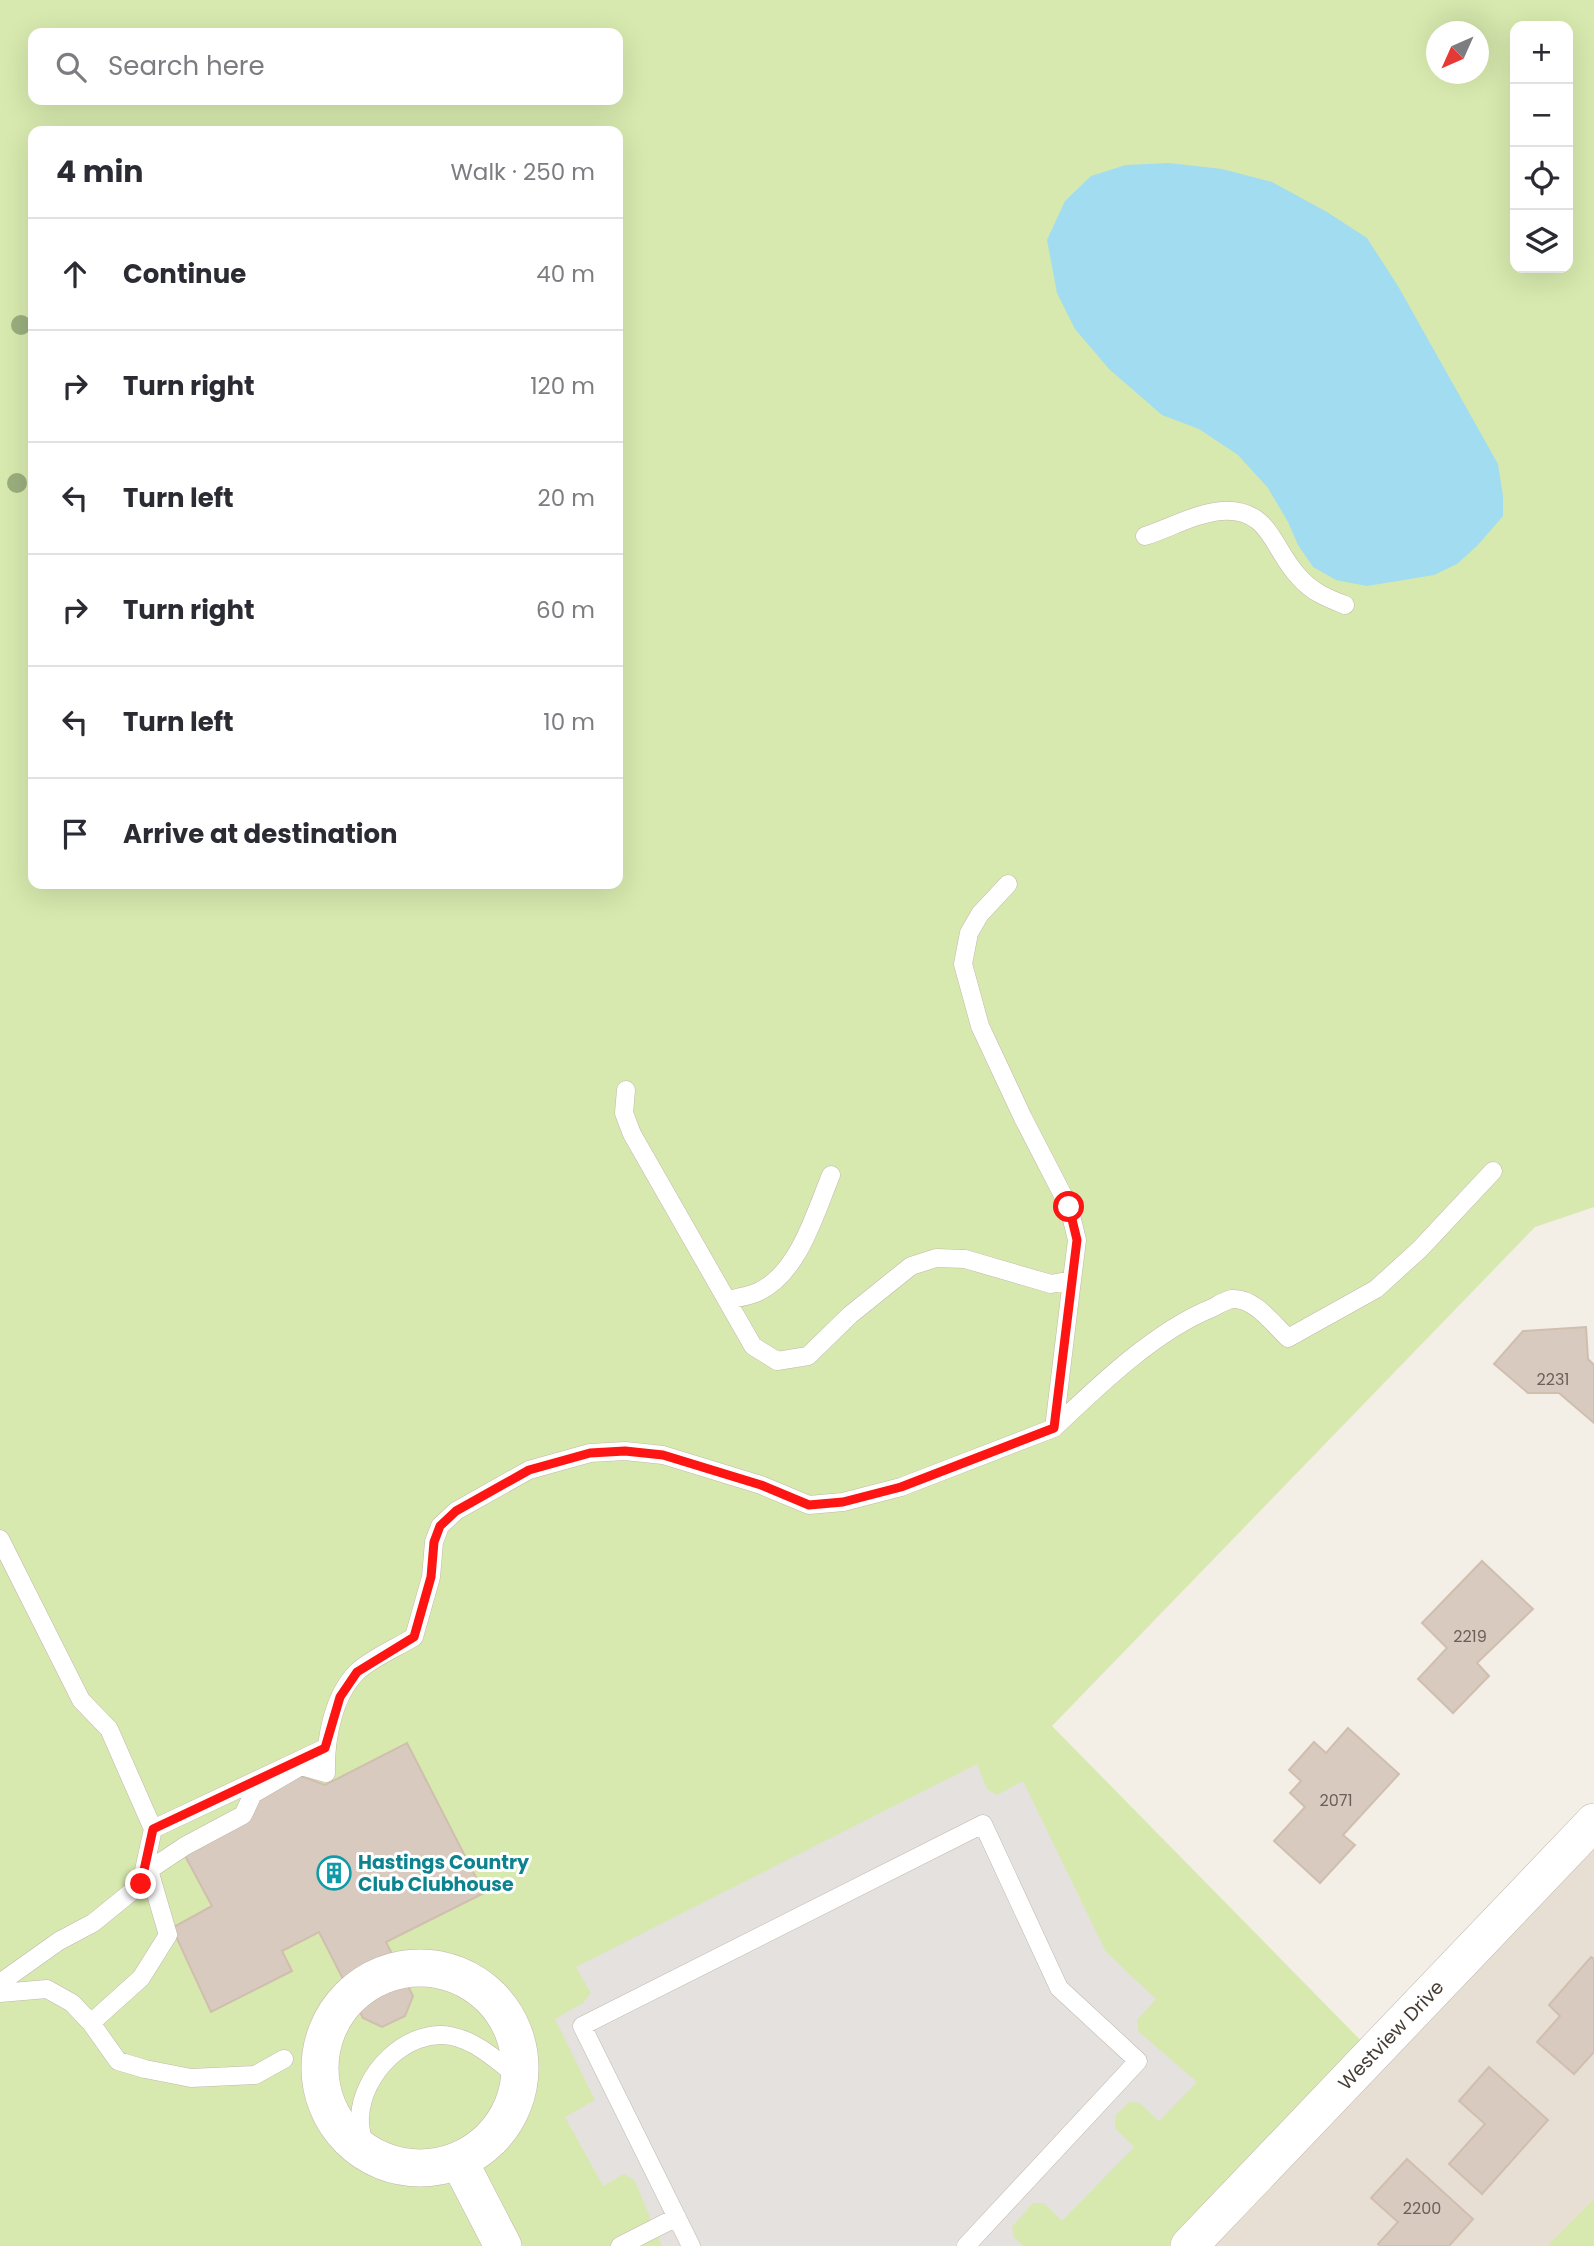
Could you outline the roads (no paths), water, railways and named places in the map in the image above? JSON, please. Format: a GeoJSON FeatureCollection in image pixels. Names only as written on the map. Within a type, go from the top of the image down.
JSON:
{"type":"FeatureCollection","features":[{"type":"Feature","properties":{"kind":"street","name":"Westview Drive"},"geometry":{"type":"LineString","coordinates":[[1210,2238],[1594,1822]]}},
{"type":"Feature","properties":{"kind":"street"},"geometry":{"type":"LineString","coordinates":[[426,1967],[456,1974],[486,1991],[510,2022],[520,2058],[519,2078],[519,2088],[507,2118],[486,2144],[459,2161],[421,2168],[385,2161],[352,2141],[331,2114],[321,2079],[321,2050],[332,2020],[348,1998],[373,1979],[405,1968],[426,1967]]}},
{"type":"Feature","properties":{"kind":"street"},"geometry":{"type":"LineString","coordinates":[[459,2161],[503,2246]]}},
{"type":"Feature","properties":{"kind":"lane"},"geometry":{"type":"LineString","coordinates":[[1145,536],[1202,515],[1223,511],[1250,513],[1260,521],[1297,575],[1317,594],[1345,605]]}},
{"type":"Feature","properties":{"kind":"lane"},"geometry":{"type":"LineString","coordinates":[[1008,884],[980,914],[969,933],[963,964],[980,1026],[1069,1207],[1077,1240],[1054,1428]]}},
{"type":"Feature","properties":{"kind":"lane"},"geometry":{"type":"LineString","coordinates":[[626,1090],[624,1113],[632,1134],[753,1346],[776,1361],[808,1356],[850,1315],[911,1266],[936,1258],[965,1259],[1052,1284],[1072,1280]]}},
{"type":"Feature","properties":{"kind":"lane"},"geometry":{"type":"LineString","coordinates":[[91,2024],[141,1978],[168,1935],[149,1870],[185,1846],[243,1815],[253,1794],[301,1766],[326,1773],[325,1748],[340,1697],[357,1672],[414,1637],[431,1577],[434,1542],[440,1526],[456,1511],[529,1470],[590,1453],[625,1451],[663,1455],[761,1485],[809,1505],[843,1502],[901,1487],[1054,1428],[1135,1356],[1194,1315],[1233,1299],[1251,1303],[1288,1338],[1376,1289],[1420,1249],[1493,1171]]}},
{"type":"Feature","properties":{"kind":"lane"},"geometry":{"type":"LineString","coordinates":[[727,1300],[759,1291],[781,1273],[800,1251],[831,1175]]}},
{"type":"Feature","properties":{"kind":"lane"},"geometry":{"type":"LineString","coordinates":[[0,1538],[81,1700],[109,1728],[153,1829],[141,1884],[93,1923],[59,1941],[0,1983]]}},
{"type":"Feature","properties":{"kind":"lane"},"geometry":{"type":"LineString","coordinates":[[153,1829],[325,1748]]}},
{"type":"Feature","properties":{"kind":"lane"},"geometry":{"type":"LineString","coordinates":[[691,2246],[582,2026],[983,1824],[1059,1988],[1138,2061],[966,2246]]}},
{"type":"Feature","properties":{"kind":"lane"},"geometry":{"type":"LineString","coordinates":[[0,1993],[47,1989],[72,2003],[118,2061],[191,2078],[255,2076],[284,2059]]}},
{"type":"Feature","properties":{"kind":"lane"},"geometry":{"type":"LineString","coordinates":[[364,2149],[360,2116],[368,2086],[381,2065],[402,2047],[424,2037],[450,2036],[480,2048],[519,2078]]}},
{"type":"Feature","properties":{"kind":"lane"},"geometry":{"type":"LineString","coordinates":[[620,2246],[677,2217]]}},
{"type":"Feature","properties":{"kind":"water"},"geometry":{"type":"Polygon","coordinates":[[[1169,163],[1222,169],[1272,182],[1367,238],[1398,286],[1498,464],[1503,516],[1457,564],[1434,575],[1367,586],[1336,580],[1313,567],[1298,545],[1268,488],[1238,455],[1199,429],[1162,415],[1109,369],[1075,329],[1057,293],[1047,240],[1065,201],[1091,176],[1126,165],[1169,163]]]}},
{"type":"Feature","properties":{"kind":"place","name":"Hastings Country Club Clubhouse"},"geometry":{"type":"Point","coordinates":[334,1873]}}]}
